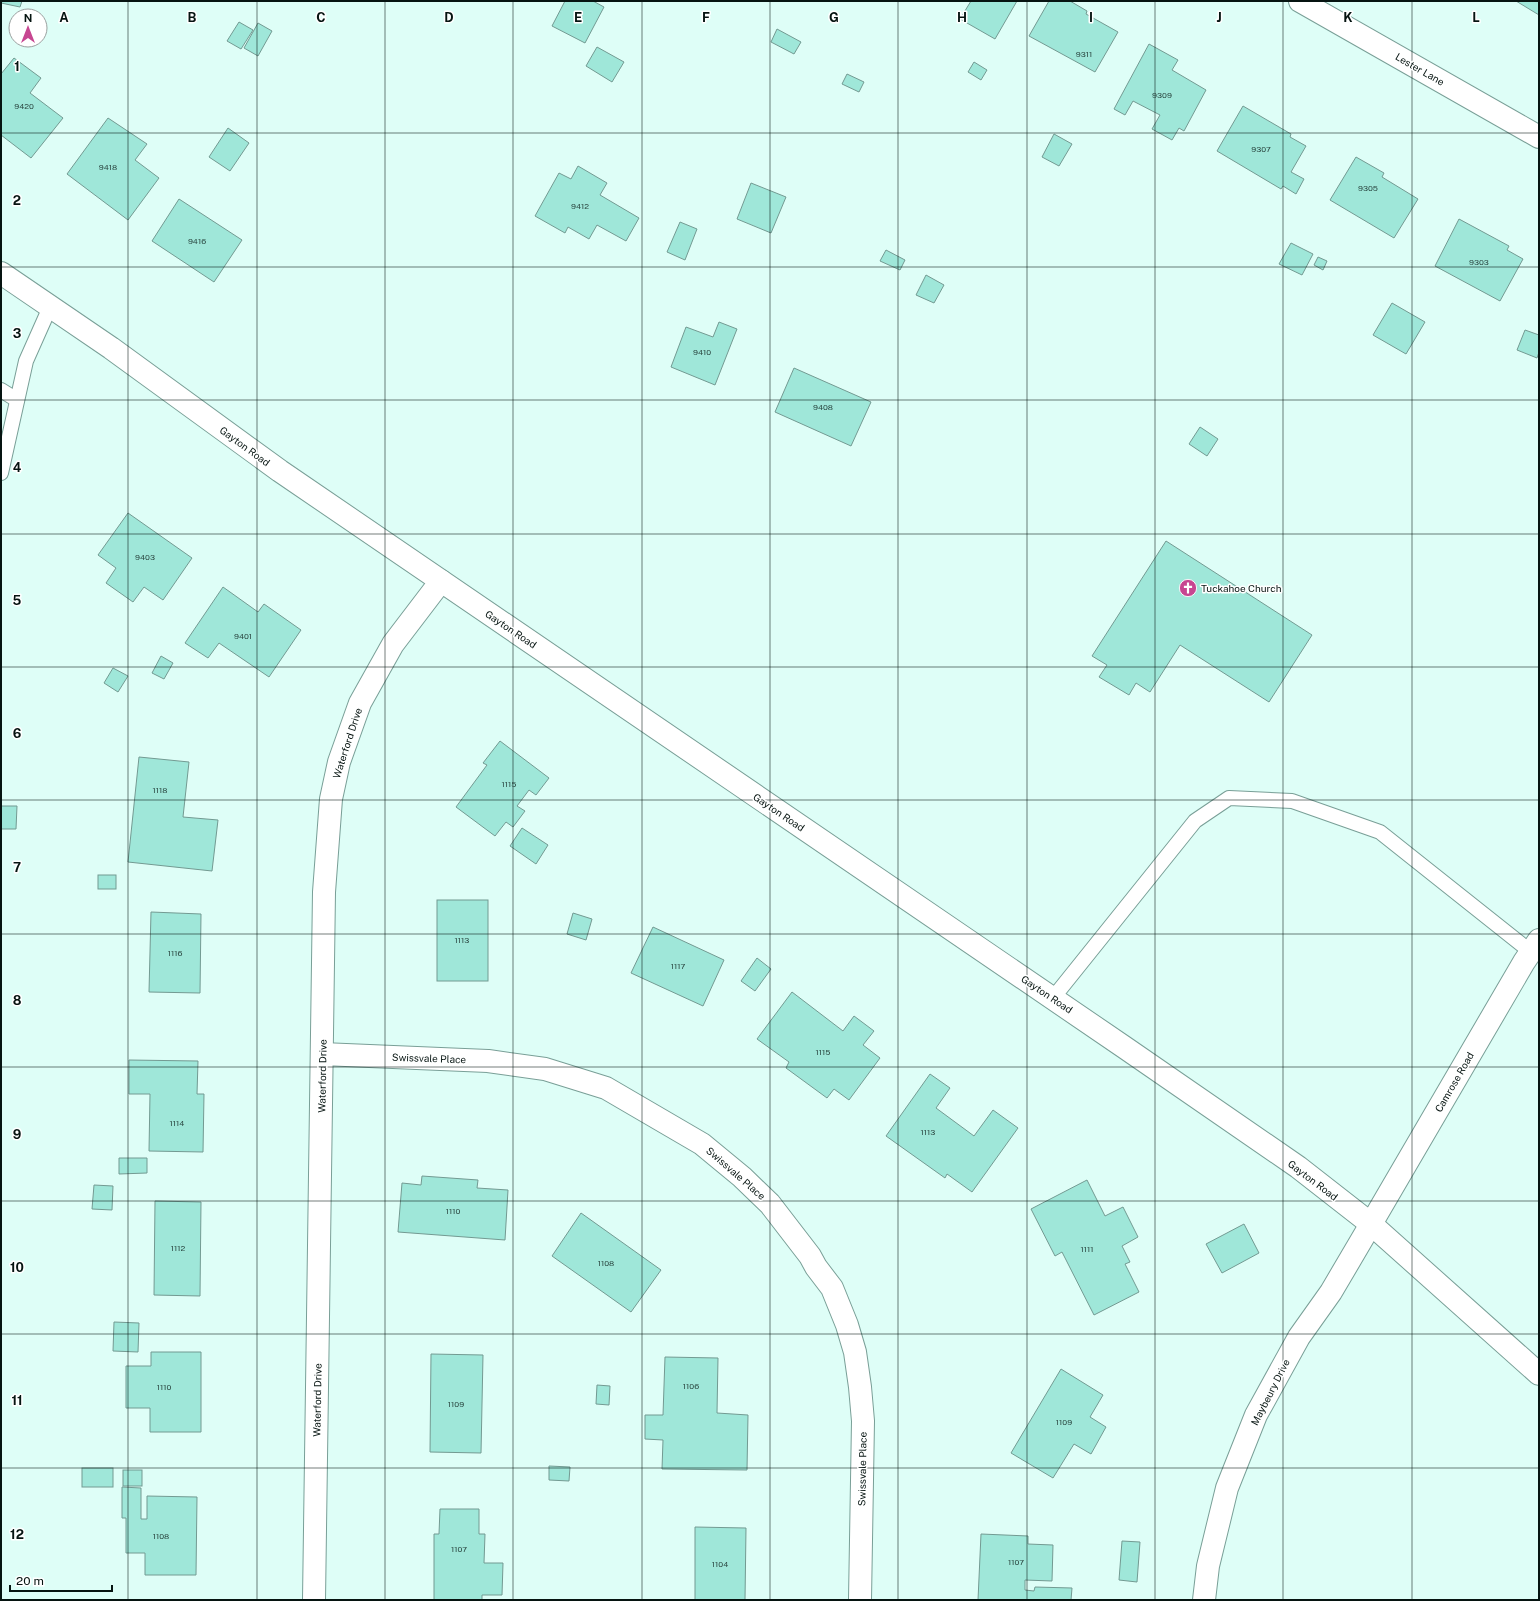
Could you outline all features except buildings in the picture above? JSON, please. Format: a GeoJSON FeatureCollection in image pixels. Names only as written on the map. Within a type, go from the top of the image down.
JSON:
{"type":"FeatureCollection","features":[{"type":"Feature","properties":{"kind":"street","name":"Lester Lane"},"geometry":{"type":"LineString","coordinates":[[1300,1],[1539,138]]}},
{"type":"Feature","properties":{"kind":"street","name":"Gayton Road"},"geometry":{"type":"LineString","coordinates":[[1,273],[110,348],[280,471],[1052,998],[1298,1168],[1371,1224],[1539,1374]]}},
{"type":"Feature","properties":{"kind":"street","name":"Waterford Drive"},"geometry":{"type":"LineString","coordinates":[[314,1600],[324,892],[331,799],[339,762],[360,703],[393,644],[440,581]]}},
{"type":"Feature","properties":{"kind":"street","name":"Camrose Road"},"geometry":{"type":"LineString","coordinates":[[1371,1224],[1535,946]]}},
{"type":"Feature","properties":{"kind":"street","name":"Swissvale Place"},"geometry":{"type":"LineString","coordinates":[[322,1054],[488,1061],[545,1069],[606,1088],[702,1144],[742,1177],[770,1204],[810,1256],[816,1267],[832,1288],[847,1325],[855,1352],[863,1421],[860,1600]]}},
{"type":"Feature","properties":{"kind":"street","name":"Maybeury Drive"},"geometry":{"type":"LineString","coordinates":[[1204,1600],[1208,1566],[1228,1488],[1256,1415],[1299,1337],[1331,1292],[1371,1224]]}},
{"type":"Feature","properties":{"kind":"lane"},"geometry":{"type":"LineString","coordinates":[[1,473],[26,361],[50,307]]}},
{"type":"Feature","properties":{"kind":"lane"},"geometry":{"type":"LineString","coordinates":[[1,390],[17,400]]}},
{"type":"Feature","properties":{"kind":"lane"},"geometry":{"type":"LineString","coordinates":[[1052,998],[1195,821],[1229,798],[1292,801],[1380,832],[1535,946]]}},
{"type":"Feature","properties":{"kind":"place","name":"Tuckahoe Church"},"geometry":{"type":"Point","coordinates":[1188,588]}}]}
